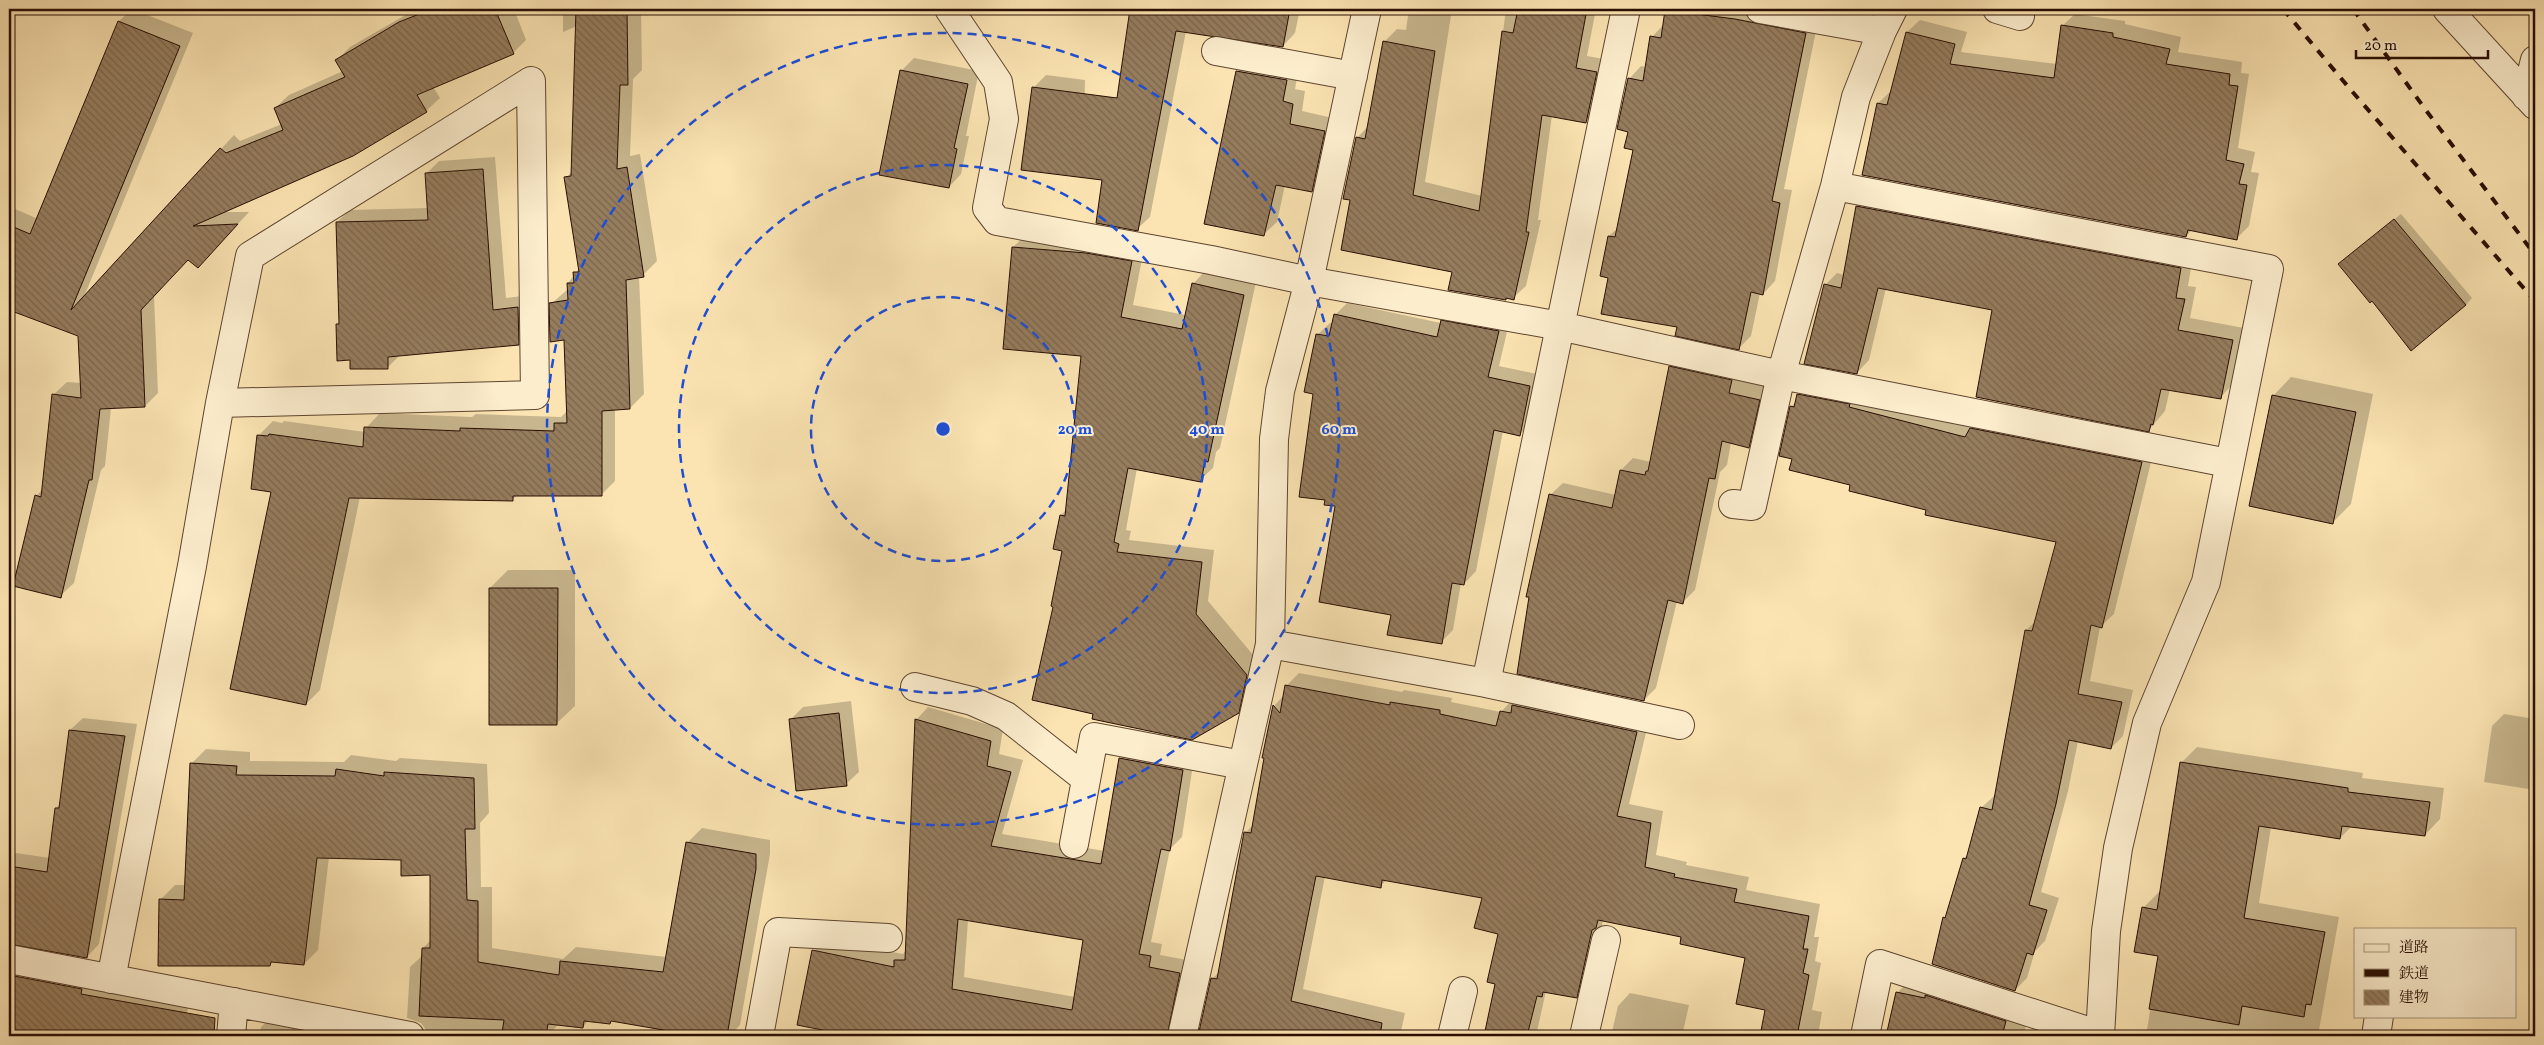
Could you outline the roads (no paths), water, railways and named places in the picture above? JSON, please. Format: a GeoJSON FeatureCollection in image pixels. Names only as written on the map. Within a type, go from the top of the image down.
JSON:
{"type":"FeatureCollection","features":[{"type":"Feature","properties":{"kind":"street"},"geometry":{"type":"LineString","coordinates":[[949,9],[998,82],[1004,119],[987,208],[997,220],[1211,260],[1309,281],[1560,326],[1781,375],[2228,463]]}},
{"type":"Feature","properties":{"kind":"street"},"geometry":{"type":"LineString","coordinates":[[1182,1036],[1270,644],[1274,439],[1280,391],[1309,281],[1367,9]]}},
{"type":"Feature","properties":{"kind":"street"},"geometry":{"type":"LineString","coordinates":[[1486,683],[1626,9]]}},
{"type":"Feature","properties":{"kind":"street"},"geometry":{"type":"LineString","coordinates":[[1733,504],[1752,506],[1781,375],[1835,186],[1856,97],[1887,20],[1760,9]]}},
{"type":"Feature","properties":{"kind":"street"},"geometry":{"type":"LineString","coordinates":[[2447,9],[2531,101]]}},
{"type":"Feature","properties":{"kind":"street"},"geometry":{"type":"LineString","coordinates":[[1216,50],[1353,76]]}},
{"type":"Feature","properties":{"kind":"street"},"geometry":{"type":"LineString","coordinates":[[2531,101],[2535,60]]}},
{"type":"Feature","properties":{"kind":"street"},"geometry":{"type":"LineString","coordinates":[[111,979],[192,566],[220,403],[250,256],[531,81],[535,395],[220,403]]}},
{"type":"Feature","properties":{"kind":"street"},"geometry":{"type":"LineString","coordinates":[[1835,186],[2269,270],[2228,463],[2206,582],[2147,723],[2118,848],[2106,931],[2100,1036],[1880,964],[1865,1036]]}},
{"type":"Feature","properties":{"kind":"street"},"geometry":{"type":"LineString","coordinates":[[1270,644],[1486,683],[1680,725]]}},
{"type":"Feature","properties":{"kind":"street"},"geometry":{"type":"LineString","coordinates":[[915,687],[972,702],[1006,716],[1086,779]]}},
{"type":"Feature","properties":{"kind":"street"},"geometry":{"type":"LineString","coordinates":[[1074,844],[1094,737],[1242,765]]}},
{"type":"Feature","properties":{"kind":"street"},"geometry":{"type":"LineString","coordinates":[[759,1036],[778,932],[888,938]]}},
{"type":"Feature","properties":{"kind":"street"},"geometry":{"type":"LineString","coordinates":[[1584,1036],[1606,940]]}},
{"type":"Feature","properties":{"kind":"street"},"geometry":{"type":"LineString","coordinates":[[9,959],[410,1036]]}},
{"type":"Feature","properties":{"kind":"street"},"geometry":{"type":"LineString","coordinates":[[1452,1036],[1463,991]]}},
{"type":"Feature","properties":{"kind":"street"},"geometry":{"type":"LineString","coordinates":[[231,1036],[234,1002]]}},
{"type":"Feature","properties":{"kind":"street"},"geometry":{"type":"LineString","coordinates":[[2376,1036],[2379,1018]]}},
{"type":"Feature","properties":{"kind":"railway"},"geometry":{"type":"LineString","coordinates":[[2283,9],[2350,89],[2535,301]]}},
{"type":"Feature","properties":{"kind":"railway"},"geometry":{"type":"LineString","coordinates":[[2353,9],[2425,109],[2535,255]]}}]}
